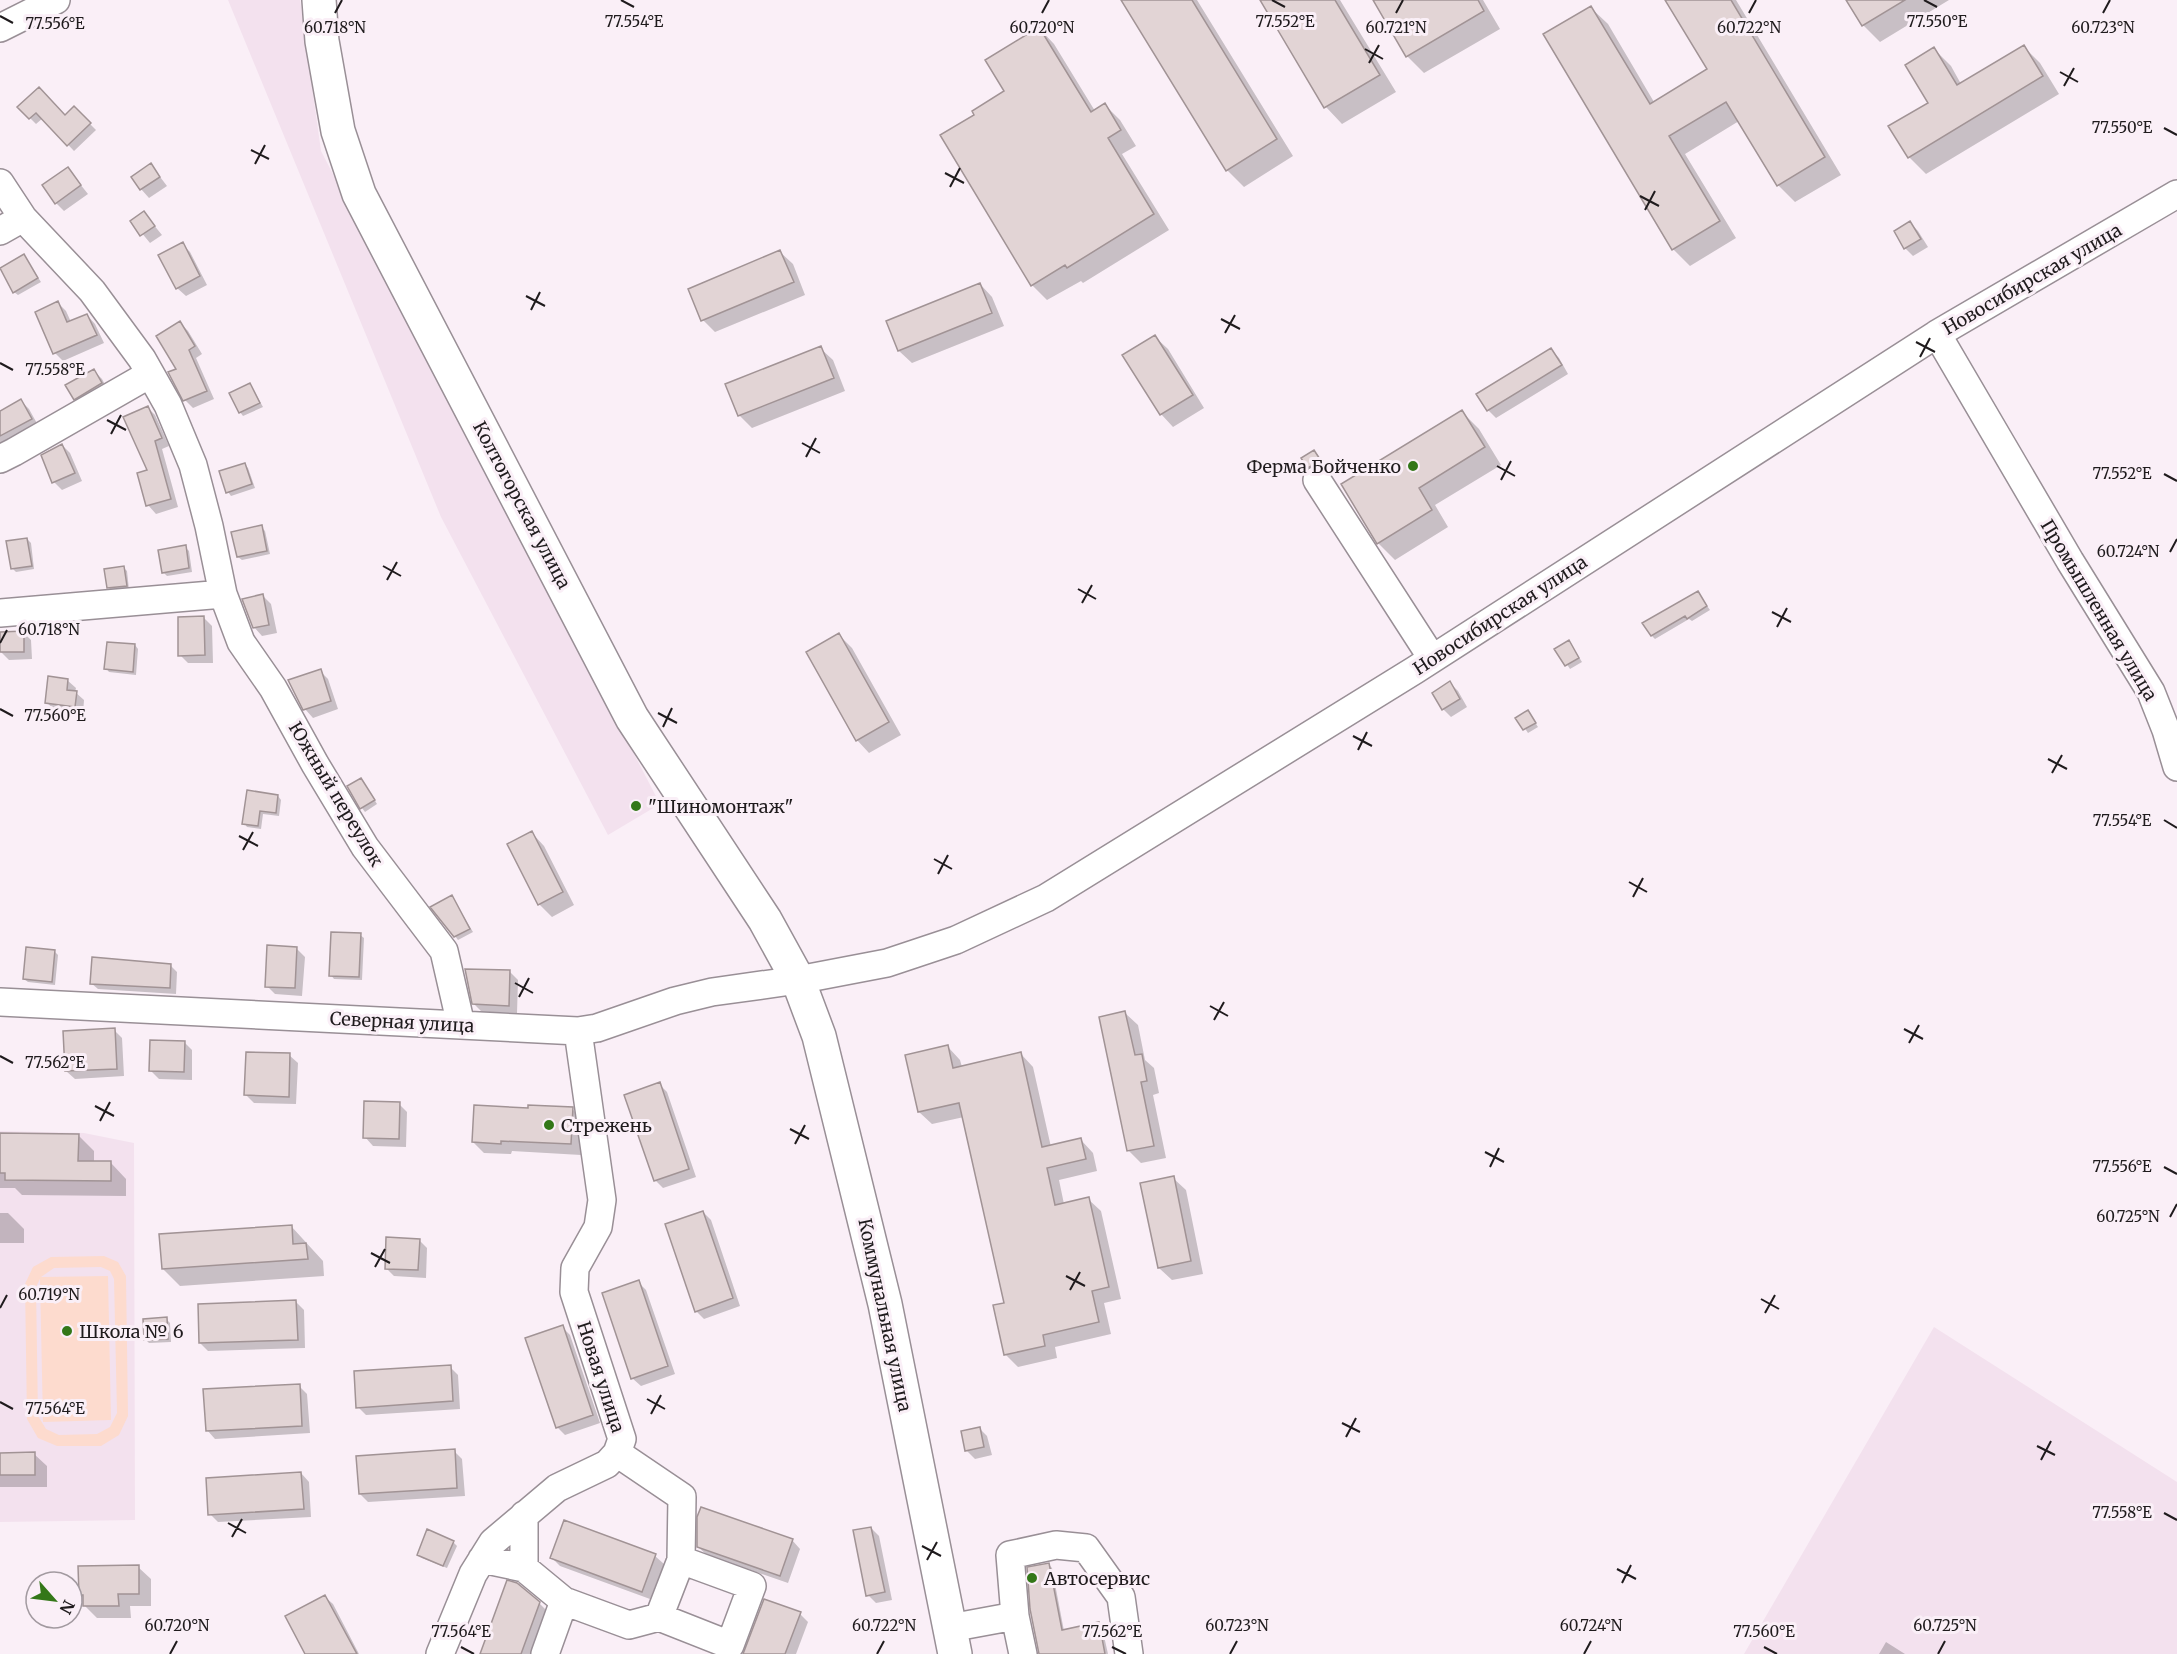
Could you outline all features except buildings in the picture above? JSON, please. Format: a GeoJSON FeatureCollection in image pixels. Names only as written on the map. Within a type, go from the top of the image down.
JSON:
{"type":"FeatureCollection","features":[{"type":"Feature","properties":{"kind":"main road","name":"Колтогорская улица"},"geometry":{"type":"LineString","coordinates":[[319,0],[322,41],[338,131],[359,194],[632,718],[765,920],[798,980]]}},
{"type":"Feature","properties":{"kind":"main road","name":"Коммунальная улица"},"geometry":{"type":"LineString","coordinates":[[798,980],[819,1036],[885,1304],[953,1641]]}},
{"type":"Feature","properties":{"kind":"street"},"geometry":{"type":"LineString","coordinates":[[0,28],[56,0]]}},
{"type":"Feature","properties":{"kind":"street","name":"Южный переулок"},"geometry":{"type":"LineString","coordinates":[[0,183],[23,218],[92,291],[141,358],[168,405],[192,465],[209,526],[223,594],[242,642],[273,688],[365,847],[444,951],[460,1025]]}},
{"type":"Feature","properties":{"kind":"street","name":"Новосибирская улица"},"geometry":{"type":"LineString","coordinates":[[798,980],[887,963],[956,940],[1046,898],[1432,658],[1937,334],[2177,194]]}},
{"type":"Feature","properties":{"kind":"street"},"geometry":{"type":"LineString","coordinates":[[0,231],[23,218]]}},
{"type":"Feature","properties":{"kind":"street","name":"Промышленная улица"},"geometry":{"type":"LineString","coordinates":[[1937,334],[2070,561],[2151,693],[2166,730],[2177,767]]}},
{"type":"Feature","properties":{"kind":"street"},"geometry":{"type":"LineString","coordinates":[[0,459],[150,374]]}},
{"type":"Feature","properties":{"kind":"street"},"geometry":{"type":"LineString","coordinates":[[1317,480],[1432,658]]}},
{"type":"Feature","properties":{"kind":"street"},"geometry":{"type":"LineString","coordinates":[[0,613],[223,594]]}},
{"type":"Feature","properties":{"kind":"street","name":"Северная улица"},"geometry":{"type":"LineString","coordinates":[[0,1002],[578,1031],[597,1028],[675,1001],[712,992],[798,980]]}},
{"type":"Feature","properties":{"kind":"street","name":"Новая улица"},"geometry":{"type":"LineString","coordinates":[[440,1654],[473,1574],[493,1542],[557,1488],[607,1464],[617,1453],[622,1439],[574,1292],[575,1268],[598,1227],[602,1200],[578,1031]]}},
{"type":"Feature","properties":{"kind":"street"},"geometry":{"type":"LineString","coordinates":[[617,1453],[682,1497],[681,1560],[658,1617]]}},
{"type":"Feature","properties":{"kind":"street"},"geometry":{"type":"LineString","coordinates":[[524,1515],[524,1568]]}},
{"type":"Feature","properties":{"kind":"street"},"geometry":{"type":"LineString","coordinates":[[1023,1654],[1015,1616],[1010,1555],[1056,1545],[1086,1548],[1122,1597],[1129,1654]]}},
{"type":"Feature","properties":{"kind":"street"},"geometry":{"type":"LineString","coordinates":[[482,1559],[524,1568],[564,1601],[629,1625],[658,1617],[703,1644],[730,1645],[752,1586],[681,1560]]}},
{"type":"Feature","properties":{"kind":"street"},"geometry":{"type":"LineString","coordinates":[[545,1654],[564,1601]]}},
{"type":"Feature","properties":{"kind":"street"},"geometry":{"type":"LineString","coordinates":[[953,1641],[1015,1616]]}},
{"type":"Feature","properties":{"kind":"shaded area"},"geometry":{"type":"Polygon","coordinates":[[[228,0],[300,0],[321,151],[660,804],[608,835],[441,517],[228,0]]]}},
{"type":"Feature","properties":{"kind":"shaded area","name":"Школа № 6"},"geometry":{"type":"Polygon","coordinates":[[[0,1131],[84,1133],[134,1143],[135,1520],[0,1522],[0,1131]]]}},
{"type":"Feature","properties":{"kind":"shaded area"},"geometry":{"type":"Polygon","coordinates":[[[104,1256],[118,1262],[126,1276],[128,1416],[119,1435],[101,1446],[57,1446],[38,1438],[27,1419],[25,1284],[33,1267],[51,1257],[104,1256]],[[101,1267],[54,1268],[41,1277],[108,1276],[111,1420],[43,1422],[40,1279],[36,1287],[38,1416],[46,1429],[59,1435],[97,1434],[110,1427],[117,1413],[114,1279],[110,1271],[101,1267]]]}},
{"type":"Feature","properties":{"kind":"shaded area"},"geometry":{"type":"Polygon","coordinates":[[[1934,1327],[2177,1482],[2177,1654],[1744,1654],[1934,1327]]]}},
{"type":"Feature","properties":{"kind":"place","name":"Ферма Бойченко"},"geometry":{"type":"Point","coordinates":[1413,466]}},
{"type":"Feature","properties":{"kind":"place","name":"\"Шиномонтаж\""},"geometry":{"type":"Point","coordinates":[636,806]}},
{"type":"Feature","properties":{"kind":"place","name":"Стрежень"},"geometry":{"type":"Point","coordinates":[549,1125]}},
{"type":"Feature","properties":{"kind":"place","name":"Школа № 6"},"geometry":{"type":"Point","coordinates":[67,1331]}},
{"type":"Feature","properties":{"kind":"place","name":"Автосервис"},"geometry":{"type":"Point","coordinates":[1032,1578]}}]}
